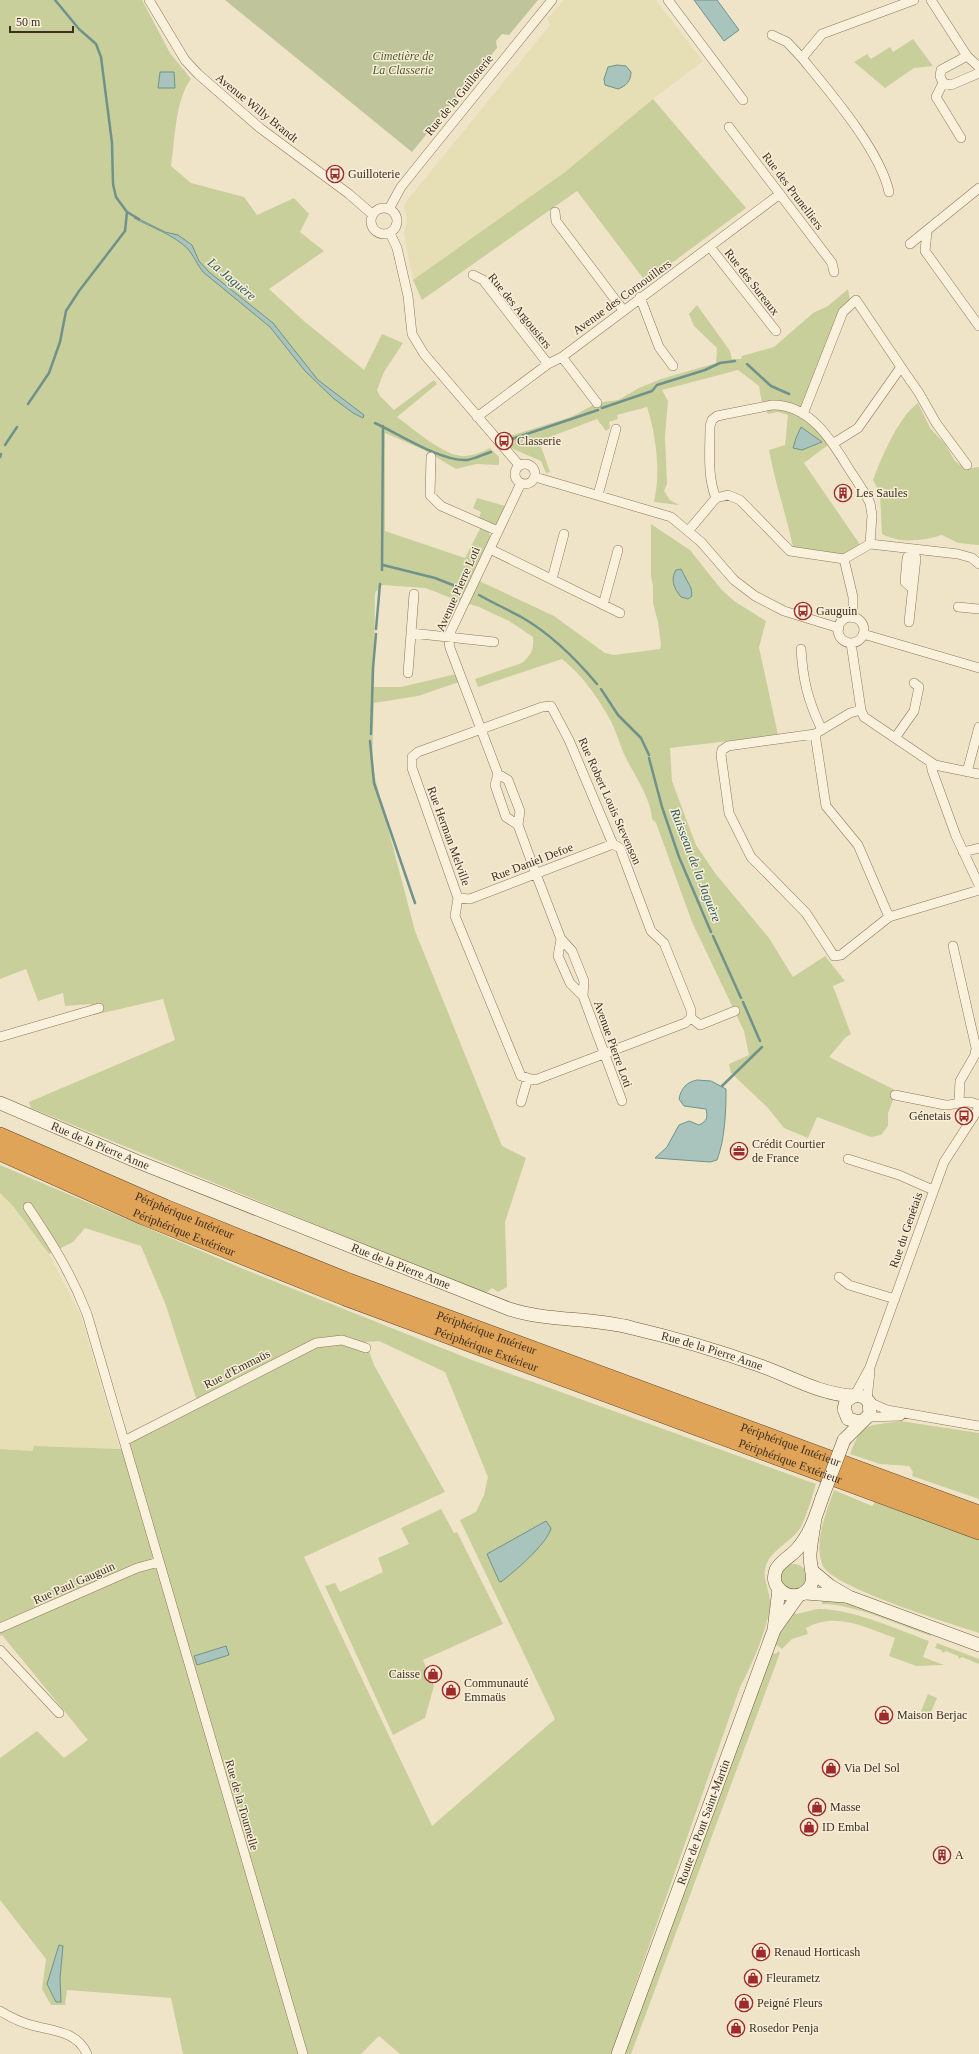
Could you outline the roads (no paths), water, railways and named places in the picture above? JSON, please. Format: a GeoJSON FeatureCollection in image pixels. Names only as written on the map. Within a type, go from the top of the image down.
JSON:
{"type":"FeatureCollection","features":[{"type":"Feature","properties":{"kind":"highway","name":"Périphérique Intérieur"},"geometry":{"type":"LineString","coordinates":[[0,1136],[138,1197],[314,1269],[490,1336],[979,1514]]}},
{"type":"Feature","properties":{"kind":"highway","name":"Périphérique Extérieur"},"geometry":{"type":"LineString","coordinates":[[0,1152],[150,1219],[345,1297],[979,1531]]}},
{"type":"Feature","properties":{"kind":"street","name":"Avenue Willy Brandt"},"geometry":{"type":"LineString","coordinates":[[149,0],[185,60],[198,74],[260,128],[349,194],[372,214]]}},
{"type":"Feature","properties":{"kind":"street","name":"Rue de la Guilloterie"},"geometry":{"type":"LineString","coordinates":[[389,209],[401,188],[420,162],[552,0]]}},
{"type":"Feature","properties":{"kind":"street"},"geometry":{"type":"LineString","coordinates":[[668,0],[743,100]]}},
{"type":"Feature","properties":{"kind":"street"},"geometry":{"type":"LineString","coordinates":[[802,58],[822,34],[914,0]]}},
{"type":"Feature","properties":{"kind":"street"},"geometry":{"type":"LineString","coordinates":[[931,0],[967,56],[979,67]]}},
{"type":"Feature","properties":{"kind":"street"},"geometry":{"type":"LineString","coordinates":[[772,35],[787,42],[802,58],[849,118],[886,176],[889,192]]}},
{"type":"Feature","properties":{"kind":"street"},"geometry":{"type":"LineString","coordinates":[[961,138],[936,97],[943,83],[940,76],[941,70],[967,56]]}},
{"type":"Feature","properties":{"kind":"street"},"geometry":{"type":"LineString","coordinates":[[943,83],[951,84],[979,73]]}},
{"type":"Feature","properties":{"kind":"street","name":"Rue des Prunelliers"},"geometry":{"type":"LineString","coordinates":[[729,127],[832,262],[834,272]]}},
{"type":"Feature","properties":{"kind":"street"},"geometry":{"type":"LineString","coordinates":[[910,244],[979,188]]}},
{"type":"Feature","properties":{"kind":"street","name":"Avenue des Cornouillers"},"geometry":{"type":"LineString","coordinates":[[477,417],[548,364],[562,357],[640,297],[710,247],[780,194]]}},
{"type":"Feature","properties":{"kind":"street"},"geometry":{"type":"LineString","coordinates":[[377,209],[389,209],[396,215],[397,223],[390,233],[380,234],[372,228],[370,219],[372,214],[377,209]]}},
{"type":"Feature","properties":{"kind":"street"},"geometry":{"type":"LineString","coordinates":[[555,212],[556,221],[623,310]]}},
{"type":"Feature","properties":{"kind":"street"},"geometry":{"type":"LineString","coordinates":[[926,232],[925,251],[979,326]]}},
{"type":"Feature","properties":{"kind":"street"},"geometry":{"type":"LineString","coordinates":[[390,233],[397,248],[408,296],[413,337],[477,417],[520,465]]}},
{"type":"Feature","properties":{"kind":"street","name":"Rue des Sureaux"},"geometry":{"type":"LineString","coordinates":[[710,247],[776,331]]}},
{"type":"Feature","properties":{"kind":"street","name":"Rue des Argousiers"},"geometry":{"type":"LineString","coordinates":[[473,275],[483,280],[548,364]]}},
{"type":"Feature","properties":{"kind":"street"},"geometry":{"type":"LineString","coordinates":[[640,297],[659,347],[673,366]]}},
{"type":"Feature","properties":{"kind":"street"},"geometry":{"type":"LineString","coordinates":[[803,414],[843,312],[856,300],[900,367],[920,393],[936,423],[967,465]]}},
{"type":"Feature","properties":{"kind":"street"},"geometry":{"type":"LineString","coordinates":[[562,357],[597,403]]}},
{"type":"Feature","properties":{"kind":"street"},"geometry":{"type":"LineString","coordinates":[[834,443],[858,428],[900,367]]}},
{"type":"Feature","properties":{"kind":"street"},"geometry":{"type":"LineString","coordinates":[[716,498],[711,477],[710,426],[714,418],[775,405],[803,414],[820,427],[834,443],[870,503],[872,515],[870,544]]}},
{"type":"Feature","properties":{"kind":"street"},"geometry":{"type":"LineString","coordinates":[[598,495],[616,436],[616,429]]}},
{"type":"Feature","properties":{"kind":"street"},"geometry":{"type":"LineString","coordinates":[[431,457],[430,495],[441,506],[498,531]]}},
{"type":"Feature","properties":{"kind":"street"},"geometry":{"type":"LineString","coordinates":[[526,464],[532,466],[535,470],[535,477],[529,484],[521,483],[515,476],[515,471],[520,465],[526,464]]}},
{"type":"Feature","properties":{"kind":"street"},"geometry":{"type":"LineString","coordinates":[[535,477],[664,514],[689,530],[734,580],[755,596],[784,611],[839,628]]}},
{"type":"Feature","properties":{"kind":"street","name":"Avenue Pierre Loti"},"geometry":{"type":"LineString","coordinates":[[518,825],[506,817],[495,785],[498,774],[450,648],[448,637],[521,483]]}},
{"type":"Feature","properties":{"kind":"street"},"geometry":{"type":"LineString","coordinates":[[689,530],[716,498],[728,496],[740,500],[790,551],[844,559],[870,544],[912,550],[967,555],[979,564]]}},
{"type":"Feature","properties":{"kind":"street"},"geometry":{"type":"LineString","coordinates":[[552,579],[564,534]]}},
{"type":"Feature","properties":{"kind":"street"},"geometry":{"type":"LineString","coordinates":[[490,549],[620,613]]}},
{"type":"Feature","properties":{"kind":"street"},"geometry":{"type":"LineString","coordinates":[[603,605],[618,550]]}},
{"type":"Feature","properties":{"kind":"street"},"geometry":{"type":"LineString","coordinates":[[909,622],[913,589],[905,582],[907,558],[912,550]]}},
{"type":"Feature","properties":{"kind":"street"},"geometry":{"type":"LineString","coordinates":[[844,559],[853,597],[852,618]]}},
{"type":"Feature","properties":{"kind":"street"},"geometry":{"type":"LineString","coordinates":[[408,673],[414,594]]}},
{"type":"Feature","properties":{"kind":"street"},"geometry":{"type":"LineString","coordinates":[[958,607],[979,609]]}},
{"type":"Feature","properties":{"kind":"street"},"geometry":{"type":"LineString","coordinates":[[852,618],[862,623],[863,634],[859,641],[851,643],[841,638],[839,628],[843,621],[852,618]]}},
{"type":"Feature","properties":{"kind":"street"},"geometry":{"type":"LineString","coordinates":[[411,633],[494,642]]}},
{"type":"Feature","properties":{"kind":"street"},"geometry":{"type":"LineString","coordinates":[[863,634],[979,668]]}},
{"type":"Feature","properties":{"kind":"street"},"geometry":{"type":"LineString","coordinates":[[851,643],[860,710],[864,717],[939,767],[979,774]]}},
{"type":"Feature","properties":{"kind":"street"},"geometry":{"type":"LineString","coordinates":[[801,650],[803,677],[819,732],[826,806],[858,846],[889,917]]}},
{"type":"Feature","properties":{"kind":"street"},"geometry":{"type":"LineString","coordinates":[[895,738],[914,711],[919,687],[914,683]]}},
{"type":"Feature","properties":{"kind":"street","name":"Rue Robert Louis Stevenson"},"geometry":{"type":"LineString","coordinates":[[481,729],[542,707],[551,706],[570,740],[613,844],[620,848],[651,931],[664,943],[691,1010],[691,1018]]}},
{"type":"Feature","properties":{"kind":"street"},"geometry":{"type":"LineString","coordinates":[[860,710],[850,712],[819,732],[728,746],[722,750],[721,755],[730,816],[751,857],[806,913],[830,953],[837,956],[889,917],[979,890]]}},
{"type":"Feature","properties":{"kind":"street"},"geometry":{"type":"LineString","coordinates":[[967,772],[979,727]]}},
{"type":"Feature","properties":{"kind":"street","name":"Rue Herman Melville"},"geometry":{"type":"LineString","coordinates":[[481,729],[418,752],[412,757],[412,768],[458,898],[455,916],[521,1076],[528,1078]]}},
{"type":"Feature","properties":{"kind":"street"},"geometry":{"type":"LineString","coordinates":[[931,763],[938,788],[963,852],[979,885]]}},
{"type":"Feature","properties":{"kind":"street","name":"Avenue Pierre Loti"},"geometry":{"type":"LineString","coordinates":[[498,774],[508,780],[520,812],[518,825],[536,874],[561,939],[572,951],[584,981],[583,996]]}},
{"type":"Feature","properties":{"kind":"street","name":"Rue Daniel Defoe"},"geometry":{"type":"LineString","coordinates":[[458,898],[470,899],[613,844]]}},
{"type":"Feature","properties":{"kind":"street"},"geometry":{"type":"LineString","coordinates":[[963,852],[979,848]]}},
{"type":"Feature","properties":{"kind":"street","name":"Avenue Pierre Loti"},"geometry":{"type":"LineString","coordinates":[[561,939],[558,956],[570,983],[583,996],[622,1101]]}},
{"type":"Feature","properties":{"kind":"street"},"geometry":{"type":"LineString","coordinates":[[953,946],[972,1025],[975,1055],[960,1081],[959,1101]]}},
{"type":"Feature","properties":{"kind":"street"},"geometry":{"type":"LineString","coordinates":[[0,1037],[99,1008]]}},
{"type":"Feature","properties":{"kind":"street"},"geometry":{"type":"LineString","coordinates":[[522,1102],[528,1078],[535,1080],[685,1023],[691,1018],[700,1025],[735,1011]]}},
{"type":"Feature","properties":{"kind":"street"},"geometry":{"type":"LineString","coordinates":[[895,1095],[945,1105],[953,1105],[959,1101],[967,1101],[979,1105]]}},
{"type":"Feature","properties":{"kind":"street","name":"Rue de la Pierre Anne"},"geometry":{"type":"LineString","coordinates":[[0,1103],[143,1164],[502,1307],[536,1317],[631,1327],[762,1366],[814,1389],[835,1395],[861,1398]]}},
{"type":"Feature","properties":{"kind":"street","name":"Rue du Genétais"},"geometry":{"type":"LineString","coordinates":[[861,1398],[870,1367],[944,1162],[979,1108]]}},
{"type":"Feature","properties":{"kind":"street"},"geometry":{"type":"LineString","coordinates":[[848,1159],[899,1175],[933,1190]]}},
{"type":"Feature","properties":{"kind":"street","name":"Rue de la Tournelle"},"geometry":{"type":"LineString","coordinates":[[28,1208],[61,1258],[75,1283],[87,1314],[303,2054]]}},
{"type":"Feature","properties":{"kind":"street"},"geometry":{"type":"LineString","coordinates":[[839,1277],[850,1285],[895,1299]]}},
{"type":"Feature","properties":{"kind":"street","name":"Rue d'Emmaüs"},"geometry":{"type":"LineString","coordinates":[[124,1441],[316,1343],[342,1340],[366,1348]]}},
{"type":"Feature","properties":{"kind":"street","name":"Rue de la Pierre Anne"},"geometry":{"type":"LineString","coordinates":[[814,1389],[855,1418]]}},
{"type":"Feature","properties":{"kind":"street"},"geometry":{"type":"LineString","coordinates":[[849,1596],[802,1594],[787,1595],[779,1589],[775,1581],[775,1572],[780,1564],[787,1559],[806,1537],[815,1519],[844,1440],[855,1418],[871,1410],[861,1398]]}},
{"type":"Feature","properties":{"kind":"street"},"geometry":{"type":"LineString","coordinates":[[855,1418],[844,1405],[861,1398],[887,1410],[979,1426]]}},
{"type":"Feature","properties":{"kind":"street"},"geometry":{"type":"LineString","coordinates":[[855,1418],[910,1414]]}},
{"type":"Feature","properties":{"kind":"street"},"geometry":{"type":"LineString","coordinates":[[774,1630],[802,1594],[812,1585],[810,1556],[815,1519]]}},
{"type":"Feature","properties":{"kind":"street"},"geometry":{"type":"LineString","coordinates":[[787,1559],[800,1559],[830,1586],[849,1596],[979,1645]]}},
{"type":"Feature","properties":{"kind":"street","name":"Rue Paul Gauguin"},"geometry":{"type":"LineString","coordinates":[[0,1628],[138,1568],[159,1562]]}},
{"type":"Feature","properties":{"kind":"street","name":"Route de Pont Saint-Martin"},"geometry":{"type":"LineString","coordinates":[[618,2054],[774,1630],[779,1589]]}},
{"type":"Feature","properties":{"kind":"street"},"geometry":{"type":"LineString","coordinates":[[0,1650],[59,1713]]}},
{"type":"Feature","properties":{"kind":"street"},"geometry":{"type":"LineString","coordinates":[[0,2011],[20,2022],[68,2034],[82,2043],[87,2054]]}},
{"type":"Feature","properties":{"kind":"water"},"geometry":{"type":"Polygon","coordinates":[[[694,0],[717,0],[739,30],[724,41],[694,0]]]}},
{"type":"Feature","properties":{"kind":"water"},"geometry":{"type":"Polygon","coordinates":[[[617,65],[626,66],[631,72],[628,83],[618,89],[605,85],[604,79],[608,67],[617,65]]]}},
{"type":"Feature","properties":{"kind":"water"},"geometry":{"type":"Polygon","coordinates":[[[160,72],[174,72],[175,88],[158,88],[160,72]]]}},
{"type":"Feature","properties":{"kind":"water"},"geometry":{"type":"Polygon","coordinates":[[[134,218],[137,218],[165,232],[178,235],[192,245],[199,261],[209,272],[273,323],[318,380],[364,415],[363,418],[353,413],[333,398],[305,371],[270,327],[203,272],[189,251],[182,244],[169,235],[134,218]]]}},
{"type":"Feature","properties":{"kind":"water"},"geometry":{"type":"Polygon","coordinates":[[[801,427],[822,442],[802,450],[793,448],[801,427]]]}},
{"type":"Feature","properties":{"kind":"water"},"geometry":{"type":"Polygon","coordinates":[[[681,569],[691,588],[692,596],[688,599],[681,597],[676,590],[673,581],[676,570],[681,569]]]}},
{"type":"Feature","properties":{"kind":"water"},"geometry":{"type":"Polygon","coordinates":[[[697,1080],[711,1081],[726,1089],[723,1134],[717,1160],[710,1162],[655,1158],[667,1147],[679,1125],[689,1121],[699,1125],[706,1119],[706,1109],[684,1106],[679,1099],[685,1086],[690,1082],[697,1080]]]}},
{"type":"Feature","properties":{"kind":"water"},"geometry":{"type":"Polygon","coordinates":[[[546,1521],[551,1528],[544,1541],[530,1557],[501,1582],[499,1581],[487,1554],[546,1521]]]}},
{"type":"Feature","properties":{"kind":"water"},"geometry":{"type":"Polygon","coordinates":[[[226,1646],[229,1655],[197,1665],[194,1656],[226,1646]]]}},
{"type":"Feature","properties":{"kind":"water"},"geometry":{"type":"Polygon","coordinates":[[[59,1945],[63,1946],[60,1978],[61,2002],[56,2002],[47,1984],[59,1945]]]}},
{"type":"Feature","properties":{"kind":"waterway","name":"La Jaguère"},"geometry":{"type":"LineString","coordinates":[[55,0],[79,29],[96,44],[101,57],[112,143],[113,184],[116,197],[127,212],[139,219]]}},
{"type":"Feature","properties":{"kind":"waterway"},"geometry":{"type":"LineString","coordinates":[[28,404],[49,373],[60,342],[66,311],[79,291],[125,231],[127,212]]}},
{"type":"Feature","properties":{"kind":"waterway"},"geometry":{"type":"LineString","coordinates":[[602,408],[652,391],[657,385],[705,370],[720,363],[735,361]]}},
{"type":"Feature","properties":{"kind":"waterway"},"geometry":{"type":"LineString","coordinates":[[747,364],[771,386],[789,394]]}},
{"type":"Feature","properties":{"kind":"waterway"},"geometry":{"type":"LineString","coordinates":[[509,440],[598,410]]}},
{"type":"Feature","properties":{"kind":"waterway"},"geometry":{"type":"LineString","coordinates":[[375,423],[445,457],[467,460],[491,452]]}},
{"type":"Feature","properties":{"kind":"waterway","name":"Ruisseau de la Jaguère"},"geometry":{"type":"LineString","coordinates":[[382,570],[383,426]]}},
{"type":"Feature","properties":{"kind":"waterway"},"geometry":{"type":"LineString","coordinates":[[5,445],[17,427]]}},
{"type":"Feature","properties":{"kind":"waterway","name":"Ruisseau de la Jaguère"},"geometry":{"type":"LineString","coordinates":[[383,565],[435,578],[463,589]]}},
{"type":"Feature","properties":{"kind":"waterway"},"geometry":{"type":"LineString","coordinates":[[376,629],[380,584]]}},
{"type":"Feature","properties":{"kind":"waterway","name":"Ruisseau de la Jaguère"},"geometry":{"type":"LineString","coordinates":[[479,595],[523,618],[544,632],[572,657],[597,684]]}},
{"type":"Feature","properties":{"kind":"waterway"},"geometry":{"type":"LineString","coordinates":[[371,734],[373,668],[376,634]]}},
{"type":"Feature","properties":{"kind":"waterway","name":"Ruisseau de la Jaguère"},"geometry":{"type":"LineString","coordinates":[[601,689],[618,715],[641,738],[649,755]]}},
{"type":"Feature","properties":{"kind":"waterway"},"geometry":{"type":"LineString","coordinates":[[370,741],[374,783],[415,903]]}},
{"type":"Feature","properties":{"kind":"waterway","name":"Ruisseau de la Jaguère"},"geometry":{"type":"LineString","coordinates":[[649,758],[662,807],[679,857],[711,932]]}},
{"type":"Feature","properties":{"kind":"waterway","name":"Ruisseau de la Jaguère"},"geometry":{"type":"LineString","coordinates":[[713,936],[741,998]]}},
{"type":"Feature","properties":{"kind":"waterway","name":"Ruisseau de la Jaguère"},"geometry":{"type":"LineString","coordinates":[[743,1002],[760,1041]]}},
{"type":"Feature","properties":{"kind":"waterway","name":"Ruisseau de la Jaguère"},"geometry":{"type":"LineString","coordinates":[[722,1086],[762,1047]]}},
{"type":"Feature","properties":{"kind":"place","name":"Guilloterie"},"geometry":{"type":"Point","coordinates":[335,174]}},
{"type":"Feature","properties":{"kind":"place","name":"Classerie"},"geometry":{"type":"Point","coordinates":[504,441]}},
{"type":"Feature","properties":{"kind":"place","name":"Les Saules"},"geometry":{"type":"Point","coordinates":[843,493]}},
{"type":"Feature","properties":{"kind":"place","name":"Gauguin"},"geometry":{"type":"Point","coordinates":[803,611]}},
{"type":"Feature","properties":{"kind":"place","name":"Génetais"},"geometry":{"type":"Point","coordinates":[964,1116]}},
{"type":"Feature","properties":{"kind":"place","name":"Crédit Courtier de France"},"geometry":{"type":"Point","coordinates":[739,1151]}},
{"type":"Feature","properties":{"kind":"place","name":"Caisse"},"geometry":{"type":"Point","coordinates":[433,1674]}},
{"type":"Feature","properties":{"kind":"place","name":"Communauté Emmaüs"},"geometry":{"type":"Point","coordinates":[451,1690]}},
{"type":"Feature","properties":{"kind":"place","name":"Maison Berjac"},"geometry":{"type":"Point","coordinates":[884,1715]}},
{"type":"Feature","properties":{"kind":"place","name":"Via Del Sol"},"geometry":{"type":"Point","coordinates":[831,1768]}},
{"type":"Feature","properties":{"kind":"place","name":"Masse"},"geometry":{"type":"Point","coordinates":[817,1807]}},
{"type":"Feature","properties":{"kind":"place","name":"ID Embal"},"geometry":{"type":"Point","coordinates":[809,1827]}},
{"type":"Feature","properties":{"kind":"place","name":"A"},"geometry":{"type":"Point","coordinates":[942,1855]}},
{"type":"Feature","properties":{"kind":"place","name":"Renaud Horticash"},"geometry":{"type":"Point","coordinates":[761,1952]}},
{"type":"Feature","properties":{"kind":"place","name":"Fleurametz"},"geometry":{"type":"Point","coordinates":[753,1978]}},
{"type":"Feature","properties":{"kind":"place","name":"Peigné Fleurs"},"geometry":{"type":"Point","coordinates":[744,2003]}},
{"type":"Feature","properties":{"kind":"place","name":"Rosedor Penja"},"geometry":{"type":"Point","coordinates":[736,2028]}},
{"type":"Feature","properties":{"kind":"park label","name":"Cimetière de La Classerie"},"geometry":{"type":"Point","coordinates":[403,63]}}]}
